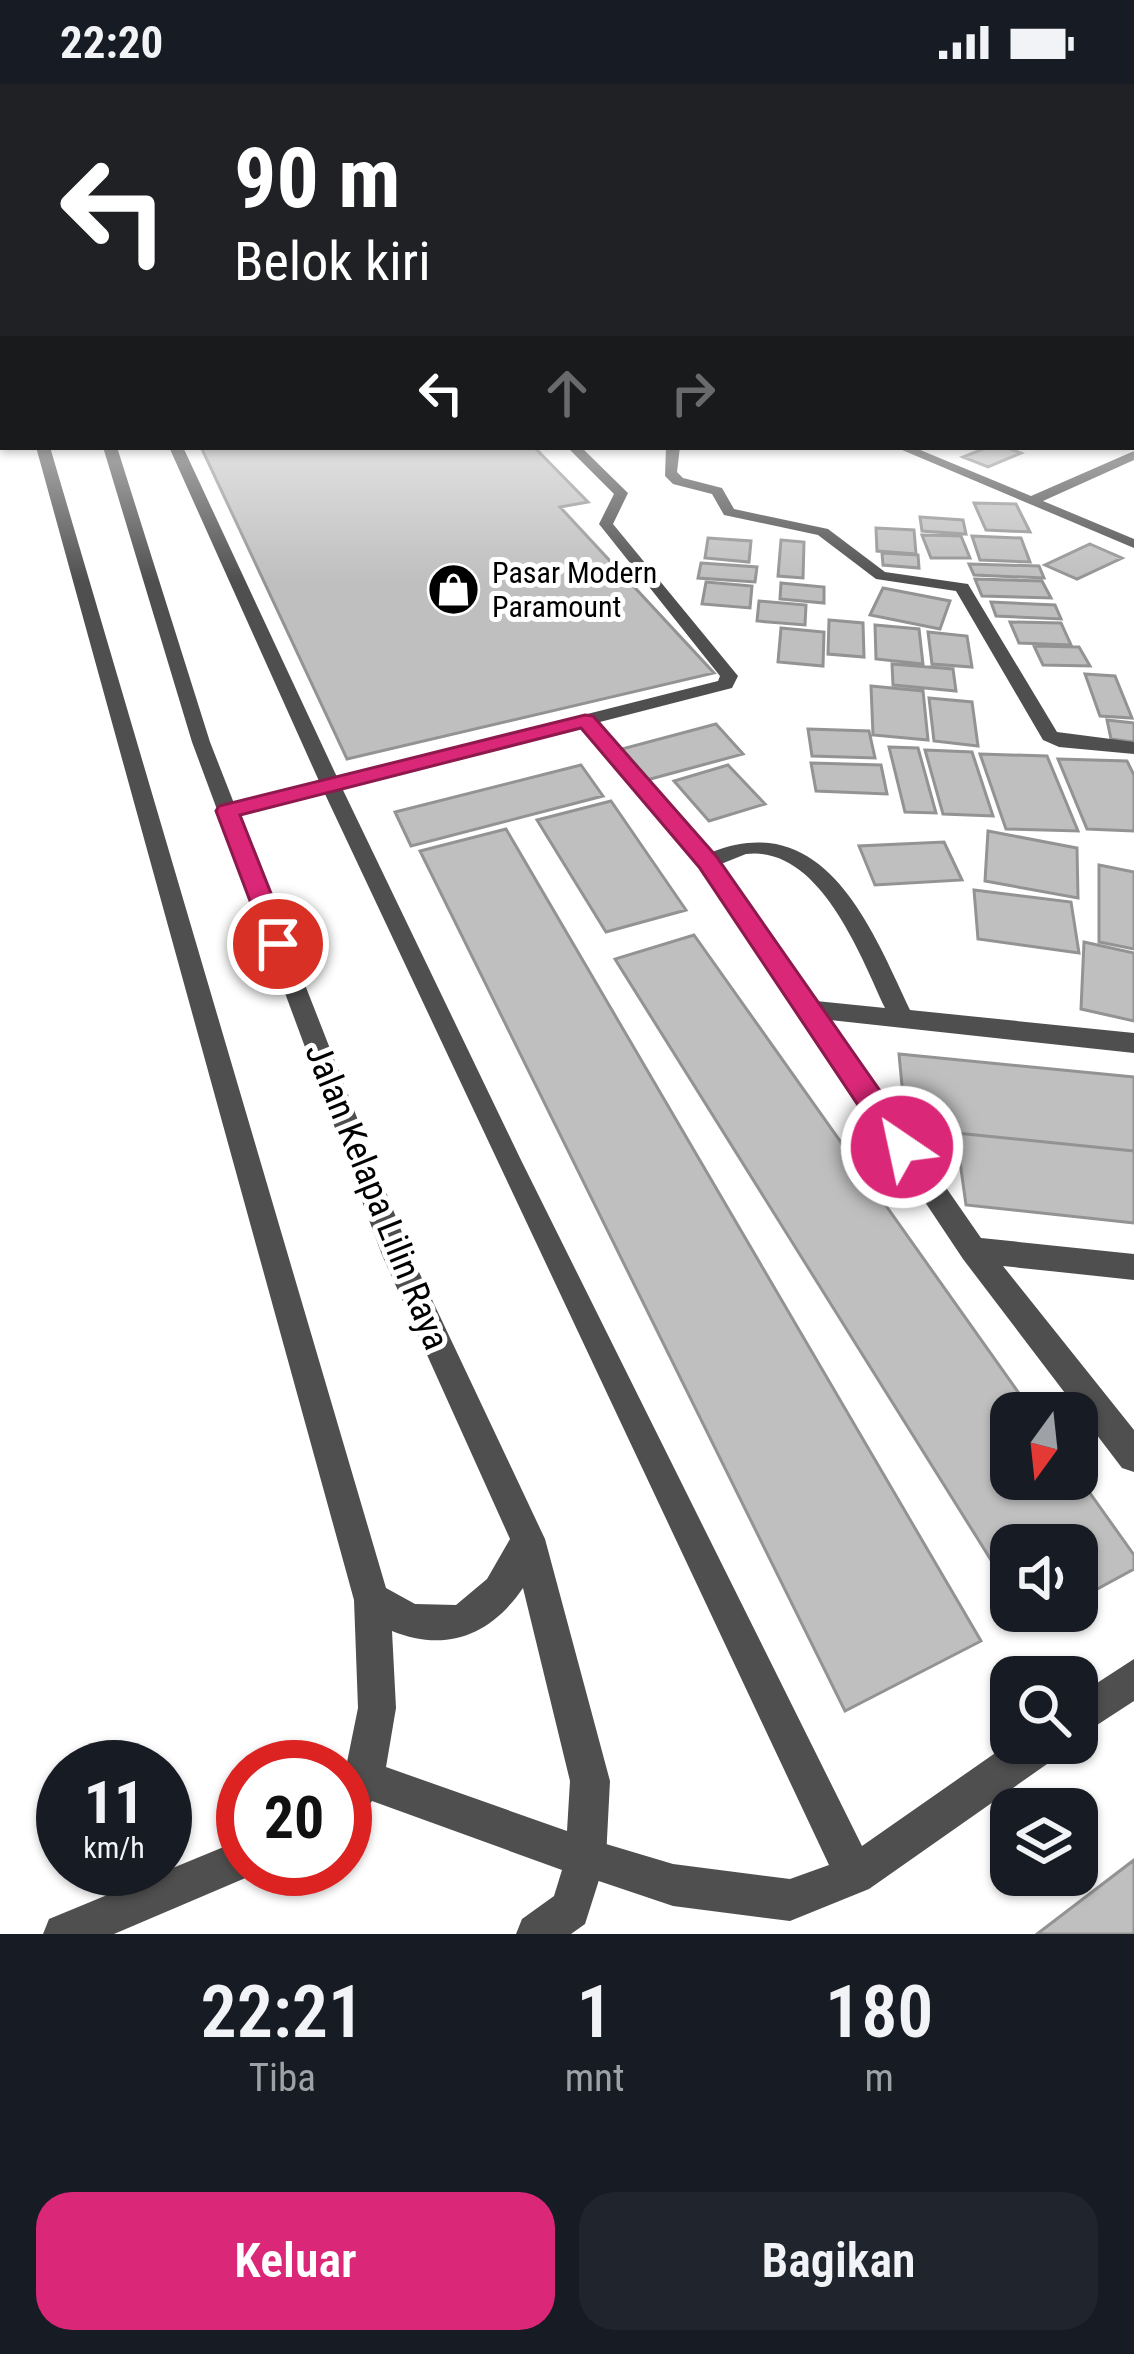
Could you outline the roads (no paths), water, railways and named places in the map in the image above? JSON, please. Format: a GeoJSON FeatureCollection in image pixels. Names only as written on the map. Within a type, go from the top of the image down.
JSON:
{"type":"FeatureCollection","features":[{"type":"Feature","properties":{"kind":"street"},"geometry":{"type":"LineString","coordinates":[[44,450],[372,1600],[376,1686],[365,1740]]}},
{"type":"Feature","properties":{"kind":"street","name":"Jalan Kelapa Lilin Raya"},"geometry":{"type":"LineString","coordinates":[[111,450],[201,742],[396,1255],[528,1539],[590,1781],[586,1858],[570,1909],[537,1934]]}},
{"type":"Feature","properties":{"kind":"street"},"geometry":{"type":"LineString","coordinates":[[177,450],[328,786],[523,1197],[855,1875]]}},
{"type":"Feature","properties":{"kind":"street"},"geometry":{"type":"LineString","coordinates":[[227,811],[724,687],[729,676],[606,524],[621,493],[577,450]]}},
{"type":"Feature","properties":{"kind":"street"},"geometry":{"type":"LineString","coordinates":[[673,450],[670,473],[678,481],[717,490],[729,512],[823,532],[881,576],[962,587],[1050,736],[1059,741],[1134,748]]}},
{"type":"Feature","properties":{"kind":"street"},"geometry":{"type":"LineString","coordinates":[[909,450],[1134,544]]}},
{"type":"Feature","properties":{"kind":"street"},"geometry":{"type":"LineString","coordinates":[[1031,501],[1134,456]]}},
{"type":"Feature","properties":{"kind":"street"},"geometry":{"type":"LineString","coordinates":[[585,721],[707,862],[973,1250],[1134,1456]]}},
{"type":"Feature","properties":{"kind":"street"},"geometry":{"type":"LineString","coordinates":[[707,862],[734,850],[771,847],[803,863],[833,891],[862,937],[902,1019]]}},
{"type":"Feature","properties":{"kind":"street"},"geometry":{"type":"LineString","coordinates":[[808,1010],[1134,1043]]}},
{"type":"Feature","properties":{"kind":"street"},"geometry":{"type":"LineString","coordinates":[[973,1250],[1134,1267]]}},
{"type":"Feature","properties":{"kind":"street"},"geometry":{"type":"LineString","coordinates":[[372,1600],[415,1622],[456,1623],[488,1608],[512,1580],[528,1539]]}},
{"type":"Feature","properties":{"kind":"street"},"geometry":{"type":"LineString","coordinates":[[1098,1704],[1134,1678]]}},
{"type":"Feature","properties":{"kind":"street"},"geometry":{"type":"LineString","coordinates":[[372,1797],[673,1886],[790,1900],[855,1875],[1012,1764]]}},
{"type":"Feature","properties":{"kind":"street"},"geometry":{"type":"LineString","coordinates":[[64,1934],[216,1869]]}},
{"type":"Feature","properties":{"kind":"place","name":"Pasar Modern Paramount"},"geometry":{"type":"Point","coordinates":[453,590]}}]}
